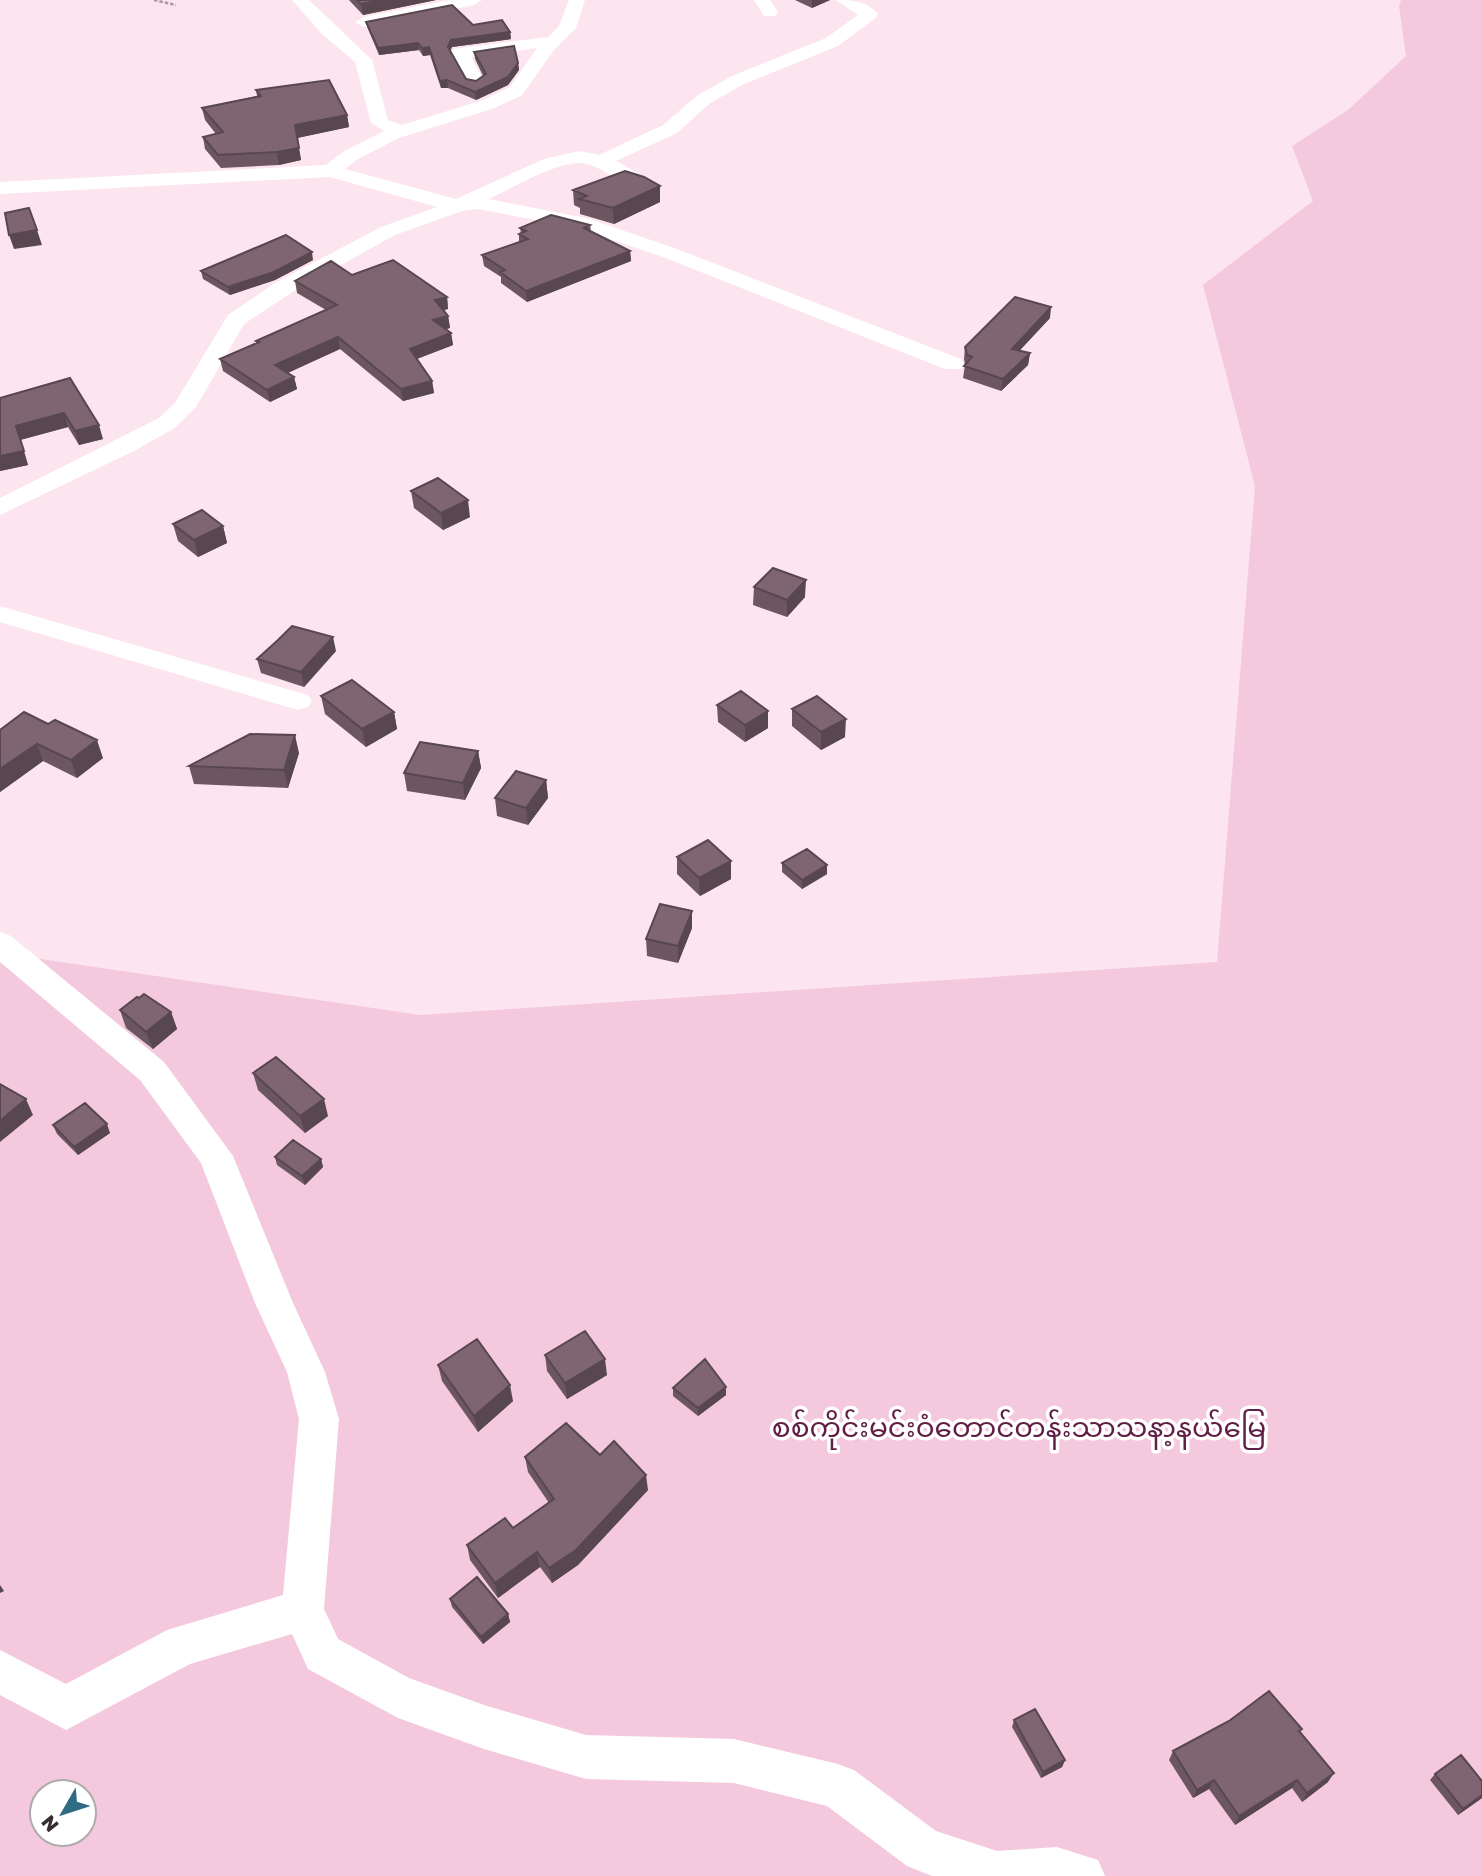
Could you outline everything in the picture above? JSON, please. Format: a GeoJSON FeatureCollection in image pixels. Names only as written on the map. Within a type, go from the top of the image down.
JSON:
{"type":"FeatureCollection","features":[{"type":"Feature","properties":{"kind":"street"},"geometry":{"type":"LineString","coordinates":[[300,0],[328,30],[363,60],[380,123],[402,131]]}},
{"type":"Feature","properties":{"kind":"street"},"geometry":{"type":"LineString","coordinates":[[364,22],[474,0]]}},
{"type":"Feature","properties":{"kind":"street"},"geometry":{"type":"LineString","coordinates":[[331,171],[351,155],[402,131],[489,104],[516,91],[567,28],[577,0]]}},
{"type":"Feature","properties":{"kind":"street"},"geometry":{"type":"LineString","coordinates":[[601,161],[670,129],[704,99],[738,80],[832,42],[870,14],[844,0]]}},
{"type":"Feature","properties":{"kind":"street"},"geometry":{"type":"LineString","coordinates":[[475,81],[460,53],[554,41]]}},
{"type":"Feature","properties":{"kind":"street"},"geometry":{"type":"LineString","coordinates":[[0,508],[167,423],[184,407],[236,320],[283,288],[388,231],[458,206],[551,163],[579,157],[601,161],[645,185]]}},
{"type":"Feature","properties":{"kind":"street"},"geometry":{"type":"LineString","coordinates":[[0,188],[331,171],[458,206],[478,203],[583,223],[670,253],[953,364]]}},
{"type":"Feature","properties":{"kind":"street"},"geometry":{"type":"LineString","coordinates":[[0,614],[298,701]]}},
{"type":"Feature","properties":{"kind":"street"},"geometry":{"type":"LineString","coordinates":[[0,944],[152,1071],[216,1156],[274,1303],[306,1372],[319,1419],[303,1610],[323,1654],[398,1696],[484,1727],[586,1757],[734,1761],[838,1786],[923,1850],[997,1874],[1057,1870],[1082,1876]]}},
{"type":"Feature","properties":{"kind":"street"},"geometry":{"type":"LineString","coordinates":[[0,1671],[66,1708],[182,1645],[303,1610]]}},
{"type":"Feature","properties":{"kind":"path"},"geometry":{"type":"LineString","coordinates":[[154,0],[176,5]]}},
{"type":"Feature","properties":{"kind":"green space","name":"စစ်ကိုင်းမင်းဝံတောင်တန်းသာသနာ့နယ်မြေ"},"geometry":{"type":"Polygon","coordinates":[[[1401,0],[1482,0],[1482,1876],[0,1876],[0,953],[420,1015],[1217,962],[1255,486],[1203,285],[1313,201],[1292,146],[1348,110],[1406,56],[1399,6],[1401,0]]]}},
{"type":"Feature","properties":{"kind":"building"},"geometry":{"type":"Polygon","coordinates":[[[357,0],[383,0],[361,4],[357,0]]]}},
{"type":"Feature","properties":{"kind":"building"},"geometry":{"type":"Polygon","coordinates":[[[452,5],[473,25],[502,20],[510,32],[451,40],[448,47],[466,79],[476,81],[486,74],[474,52],[514,46],[518,63],[508,77],[475,92],[447,80],[440,81],[429,47],[422,48],[418,43],[378,48],[366,22],[452,5]]]}},
{"type":"Feature","properties":{"kind":"building"},"geometry":{"type":"Polygon","coordinates":[[[329,80],[347,115],[295,125],[299,148],[218,155],[203,137],[223,132],[202,108],[261,96],[256,90],[329,80]]]}},
{"type":"Feature","properties":{"kind":"building"},"geometry":{"type":"Polygon","coordinates":[[[625,171],[660,186],[613,208],[579,199],[587,196],[573,190],[625,171]]]}},
{"type":"Feature","properties":{"kind":"building"},"geometry":{"type":"Polygon","coordinates":[[[29,208],[37,230],[9,235],[5,213],[29,208]]]}},
{"type":"Feature","properties":{"kind":"building"},"geometry":{"type":"Polygon","coordinates":[[[551,215],[590,225],[584,228],[630,251],[526,291],[500,272],[505,270],[482,255],[528,239],[519,234],[526,231],[520,228],[551,215]]]}},
{"type":"Feature","properties":{"kind":"building"},"geometry":{"type":"Polygon","coordinates":[[[286,235],[312,252],[274,272],[228,287],[201,271],[286,235]]]}},
{"type":"Feature","properties":{"kind":"building"},"geometry":{"type":"Polygon","coordinates":[[[393,260],[447,297],[435,300],[448,316],[433,320],[451,333],[410,349],[432,381],[401,389],[338,337],[275,365],[294,377],[267,390],[220,359],[337,305],[295,281],[331,261],[352,275],[393,260]]]}},
{"type":"Feature","properties":{"kind":"building"},"geometry":{"type":"Polygon","coordinates":[[[1015,297],[1051,307],[1012,349],[1030,353],[1003,379],[964,366],[972,357],[967,355],[965,347],[1015,297]]]}},
{"type":"Feature","properties":{"kind":"building"},"geometry":{"type":"Polygon","coordinates":[[[70,378],[99,425],[75,431],[64,413],[16,426],[24,451],[0,456],[0,398],[70,378]]]}},
{"type":"Feature","properties":{"kind":"building"},"geometry":{"type":"Polygon","coordinates":[[[438,478],[468,500],[441,513],[411,491],[438,478]]]}},
{"type":"Feature","properties":{"kind":"building"},"geometry":{"type":"Polygon","coordinates":[[[202,510],[223,526],[194,540],[173,524],[202,510]]]}},
{"type":"Feature","properties":{"kind":"building"},"geometry":{"type":"Polygon","coordinates":[[[773,568],[806,580],[787,600],[754,587],[773,568]]]}},
{"type":"Feature","properties":{"kind":"building"},"geometry":{"type":"Polygon","coordinates":[[[292,626],[333,637],[301,672],[257,659],[278,640],[292,626]]]}},
{"type":"Feature","properties":{"kind":"building"},"geometry":{"type":"Polygon","coordinates":[[[352,680],[394,712],[362,729],[321,696],[352,680]]]}},
{"type":"Feature","properties":{"kind":"building"},"geometry":{"type":"Polygon","coordinates":[[[741,691],[768,711],[745,725],[717,705],[741,691]]]}},
{"type":"Feature","properties":{"kind":"building"},"geometry":{"type":"Polygon","coordinates":[[[817,696],[846,719],[821,732],[792,709],[817,696]]]}},
{"type":"Feature","properties":{"kind":"building"},"geometry":{"type":"Polygon","coordinates":[[[24,712],[48,724],[55,720],[97,740],[71,760],[37,744],[0,769],[0,730],[24,712]]]}},
{"type":"Feature","properties":{"kind":"building"},"geometry":{"type":"Polygon","coordinates":[[[250,734],[295,735],[284,770],[189,766],[250,734]]]}},
{"type":"Feature","properties":{"kind":"building"},"geometry":{"type":"Polygon","coordinates":[[[420,742],[478,751],[463,783],[404,773],[420,742]]]}},
{"type":"Feature","properties":{"kind":"building"},"geometry":{"type":"Polygon","coordinates":[[[516,771],[546,780],[526,808],[495,798],[516,771]]]}},
{"type":"Feature","properties":{"kind":"building"},"geometry":{"type":"Polygon","coordinates":[[[708,840],[731,861],[699,878],[677,857],[708,840]]]}},
{"type":"Feature","properties":{"kind":"building"},"geometry":{"type":"Polygon","coordinates":[[[807,849],[827,865],[802,880],[782,863],[807,849]]]}},
{"type":"Feature","properties":{"kind":"building"},"geometry":{"type":"Polygon","coordinates":[[[660,904],[692,911],[678,946],[646,939],[660,904]]]}},
{"type":"Feature","properties":{"kind":"building"},"geometry":{"type":"Polygon","coordinates":[[[144,994],[171,1012],[146,1032],[120,1010],[144,994]]]}},
{"type":"Feature","properties":{"kind":"building"},"geometry":{"type":"Polygon","coordinates":[[[276,1057],[324,1099],[300,1116],[253,1073],[276,1057]]]}},
{"type":"Feature","properties":{"kind":"building"},"geometry":{"type":"Polygon","coordinates":[[[0,1084],[26,1099],[0,1121],[0,1084]]]}},
{"type":"Feature","properties":{"kind":"building"},"geometry":{"type":"Polygon","coordinates":[[[85,1103],[107,1124],[74,1147],[53,1125],[85,1103]]]}},
{"type":"Feature","properties":{"kind":"building"},"geometry":{"type":"Polygon","coordinates":[[[293,1140],[321,1159],[302,1176],[275,1157],[293,1140]]]}},
{"type":"Feature","properties":{"kind":"building"},"geometry":{"type":"Polygon","coordinates":[[[585,1331],[605,1359],[565,1383],[545,1355],[585,1331]]]}},
{"type":"Feature","properties":{"kind":"building"},"geometry":{"type":"Polygon","coordinates":[[[477,1339],[510,1385],[474,1416],[438,1365],[477,1339]]]}},
{"type":"Feature","properties":{"kind":"building"},"geometry":{"type":"Polygon","coordinates":[[[705,1359],[726,1387],[698,1408],[673,1388],[705,1359]]]}},
{"type":"Feature","properties":{"kind":"building"},"geometry":{"type":"Polygon","coordinates":[[[566,1423],[600,1455],[614,1441],[646,1475],[576,1550],[549,1568],[537,1552],[495,1583],[467,1545],[505,1518],[513,1528],[554,1499],[525,1457],[566,1423]]]}},
{"type":"Feature","properties":{"kind":"building"},"geometry":{"type":"Polygon","coordinates":[[[477,1577],[508,1614],[481,1637],[450,1599],[477,1577]]]}},
{"type":"Feature","properties":{"kind":"building"},"geometry":{"type":"Polygon","coordinates":[[[1269,1691],[1302,1729],[1299,1731],[1334,1773],[1307,1793],[1297,1780],[1239,1816],[1214,1780],[1197,1790],[1173,1751],[1229,1721],[1269,1691]]]}},
{"type":"Feature","properties":{"kind":"building"},"geometry":{"type":"Polygon","coordinates":[[[1035,1709],[1065,1760],[1043,1772],[1014,1720],[1035,1709]]]}},
{"type":"Feature","properties":{"kind":"building"},"geometry":{"type":"Polygon","coordinates":[[[1461,1755],[1482,1781],[1482,1795],[1463,1809],[1435,1774],[1461,1755]]]}}]}
